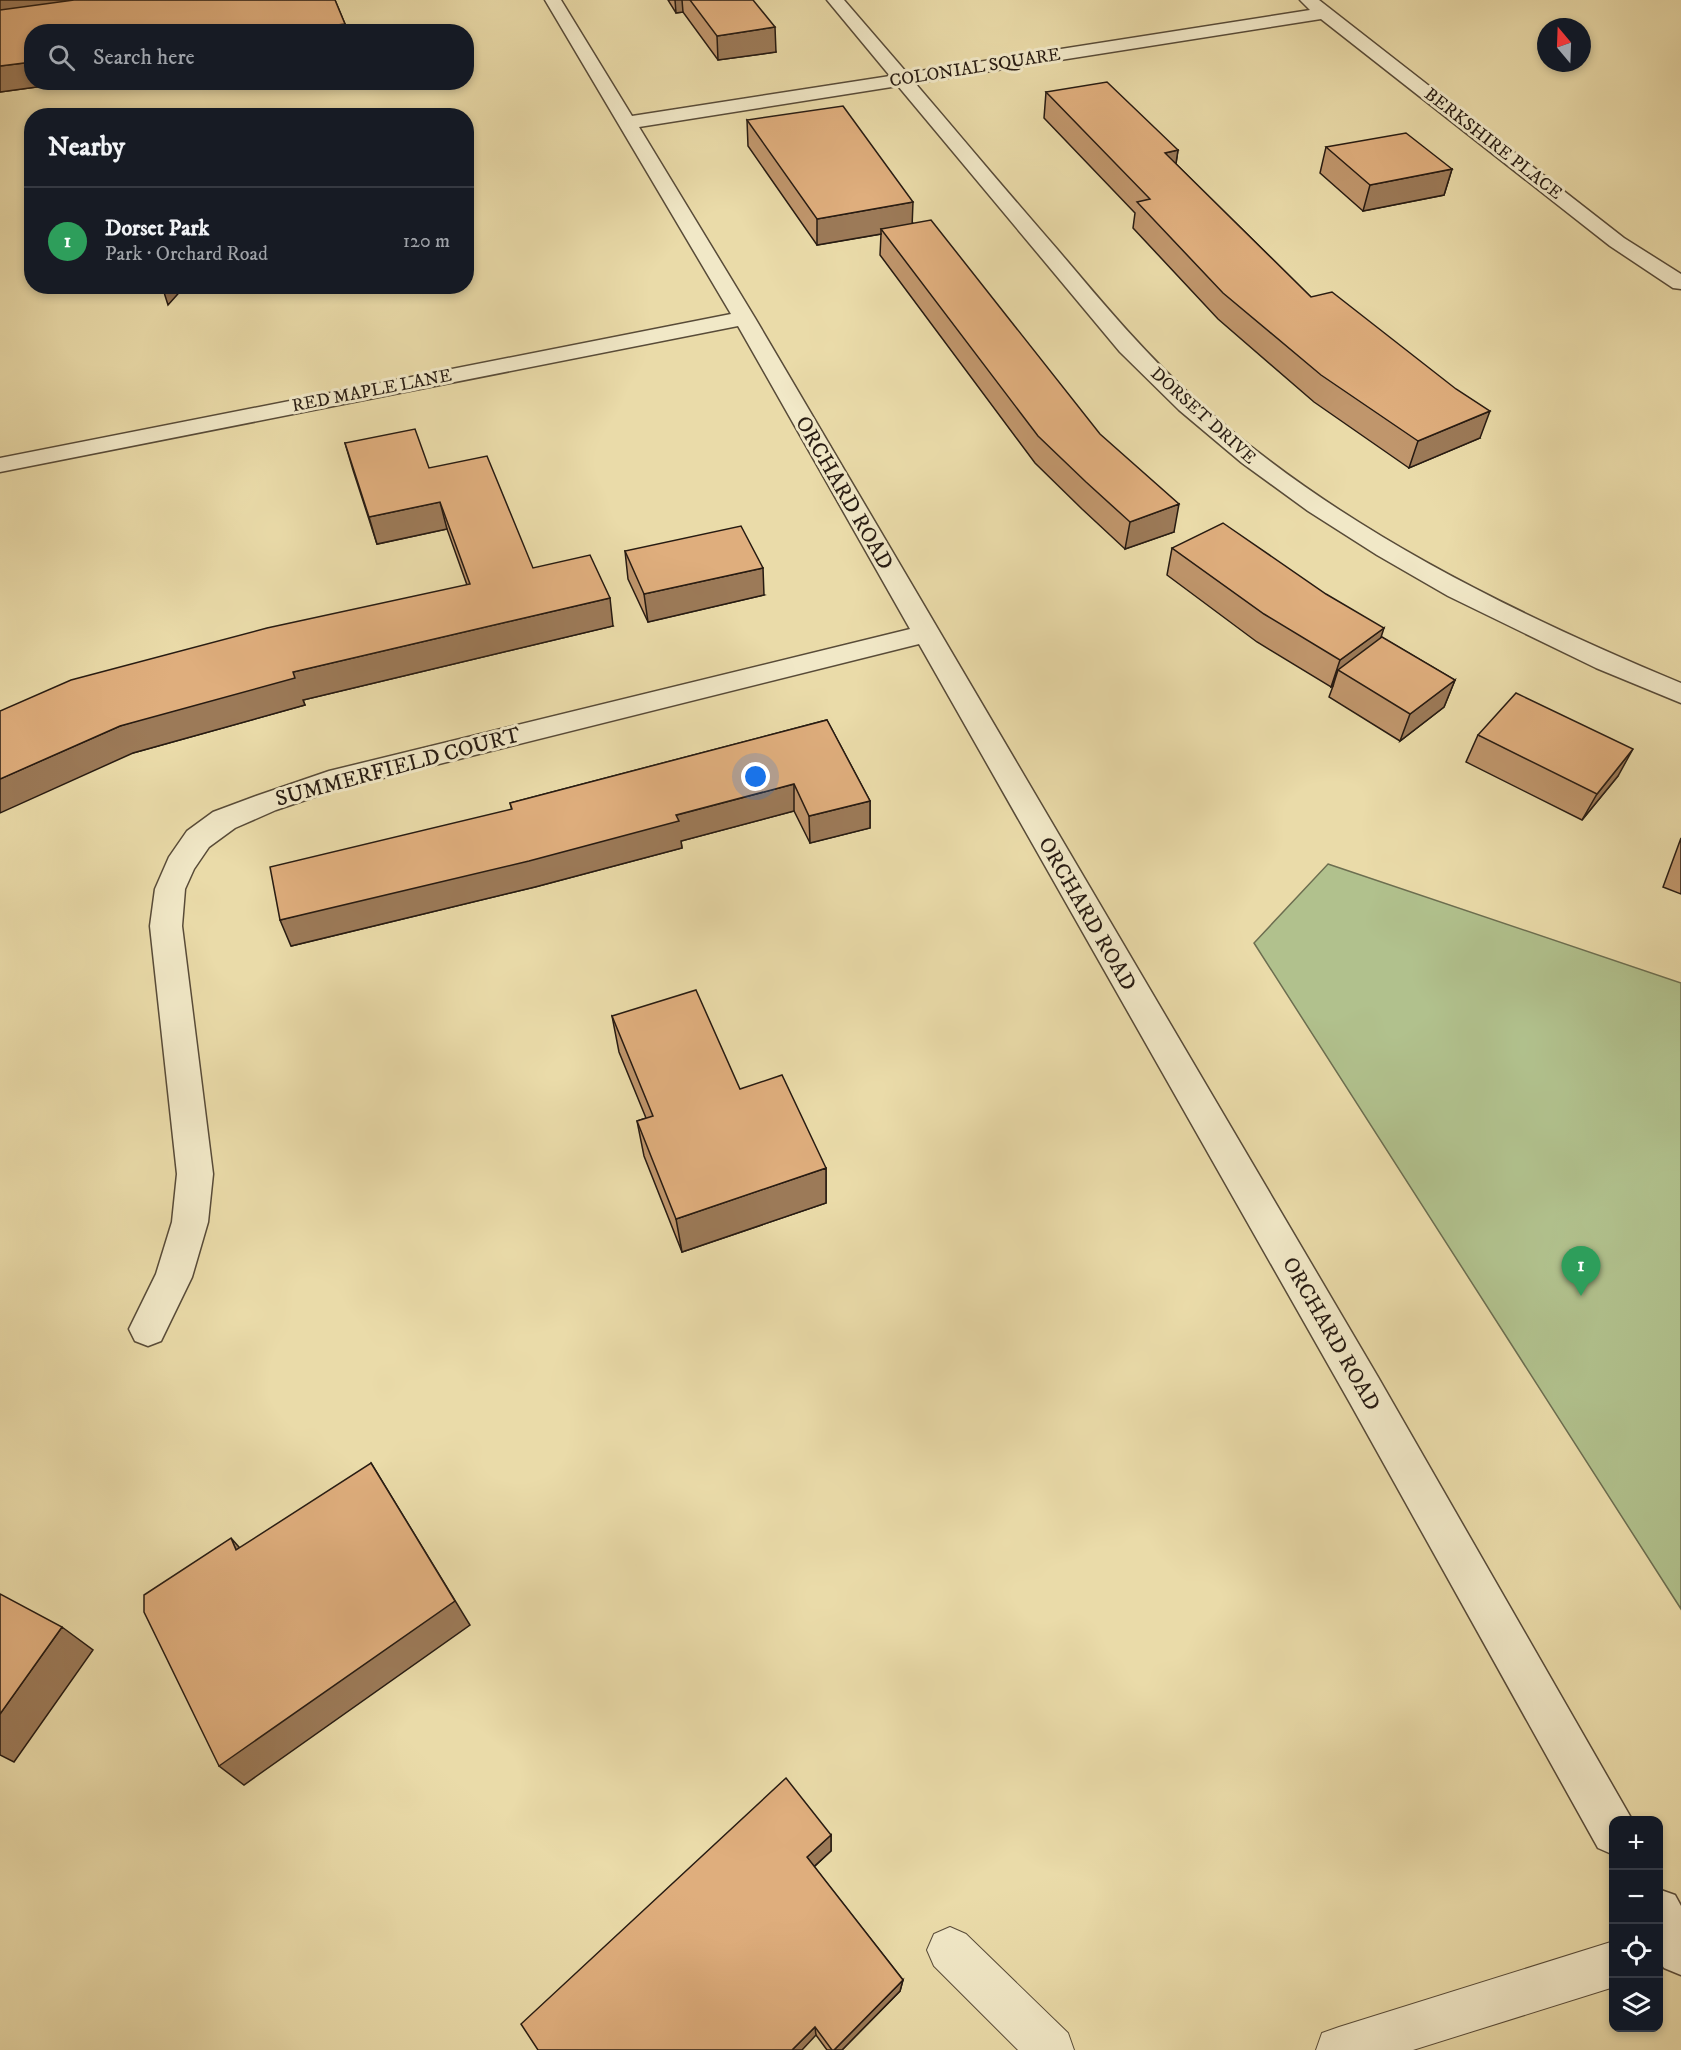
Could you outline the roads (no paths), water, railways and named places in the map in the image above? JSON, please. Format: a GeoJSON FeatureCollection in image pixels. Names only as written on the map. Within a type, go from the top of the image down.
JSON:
{"type":"FeatureCollection","features":[{"type":"Feature","properties":{"kind":"street","name":"ORCHARD ROAD"},"geometry":{"type":"LineString","coordinates":[[553,0],[744,318],[924,634],[1364,1390],[1609,1823]]}},
{"type":"Feature","properties":{"kind":"street","name":"DORSET DRIVE"},"geometry":{"type":"LineString","coordinates":[[835,0],[1128,348],[1167,388],[1248,457],[1335,518],[1464,594],[1552,639],[1681,694]]}},
{"type":"Feature","properties":{"kind":"street","name":"BERKSHIRE PLACE"},"geometry":{"type":"LineString","coordinates":[[1308,0],[1617,242],[1681,283]]}},
{"type":"Feature","properties":{"kind":"street","name":"COLONIAL SQUARE"},"geometry":{"type":"LineString","coordinates":[[626,123],[1325,13]]}},
{"type":"Feature","properties":{"kind":"street","name":"RED MAPLE LANE"},"geometry":{"type":"LineString","coordinates":[[0,465],[744,318]]}},
{"type":"Feature","properties":{"kind":"street","name":"SUMMERFIELD COURT"},"geometry":{"type":"LineString","coordinates":[[148,1329],[174,1277],[190,1222],[195,1174],[166,926],[170,889],[180,865],[198,839],[224,820],[329,781],[924,634]]}},
{"type":"Feature","properties":{"kind":"lane"},"geometry":{"type":"LineString","coordinates":[[950,1950],[1051,2050]]}},
{"type":"Feature","properties":{"kind":"lane"},"geometry":{"type":"LineString","coordinates":[[1339,2050],[1609,1966]]}},
{"type":"Feature","properties":{"kind":"place","name":"Dorset Park"},"geometry":{"type":"Point","coordinates":[1581,1296]}}]}
